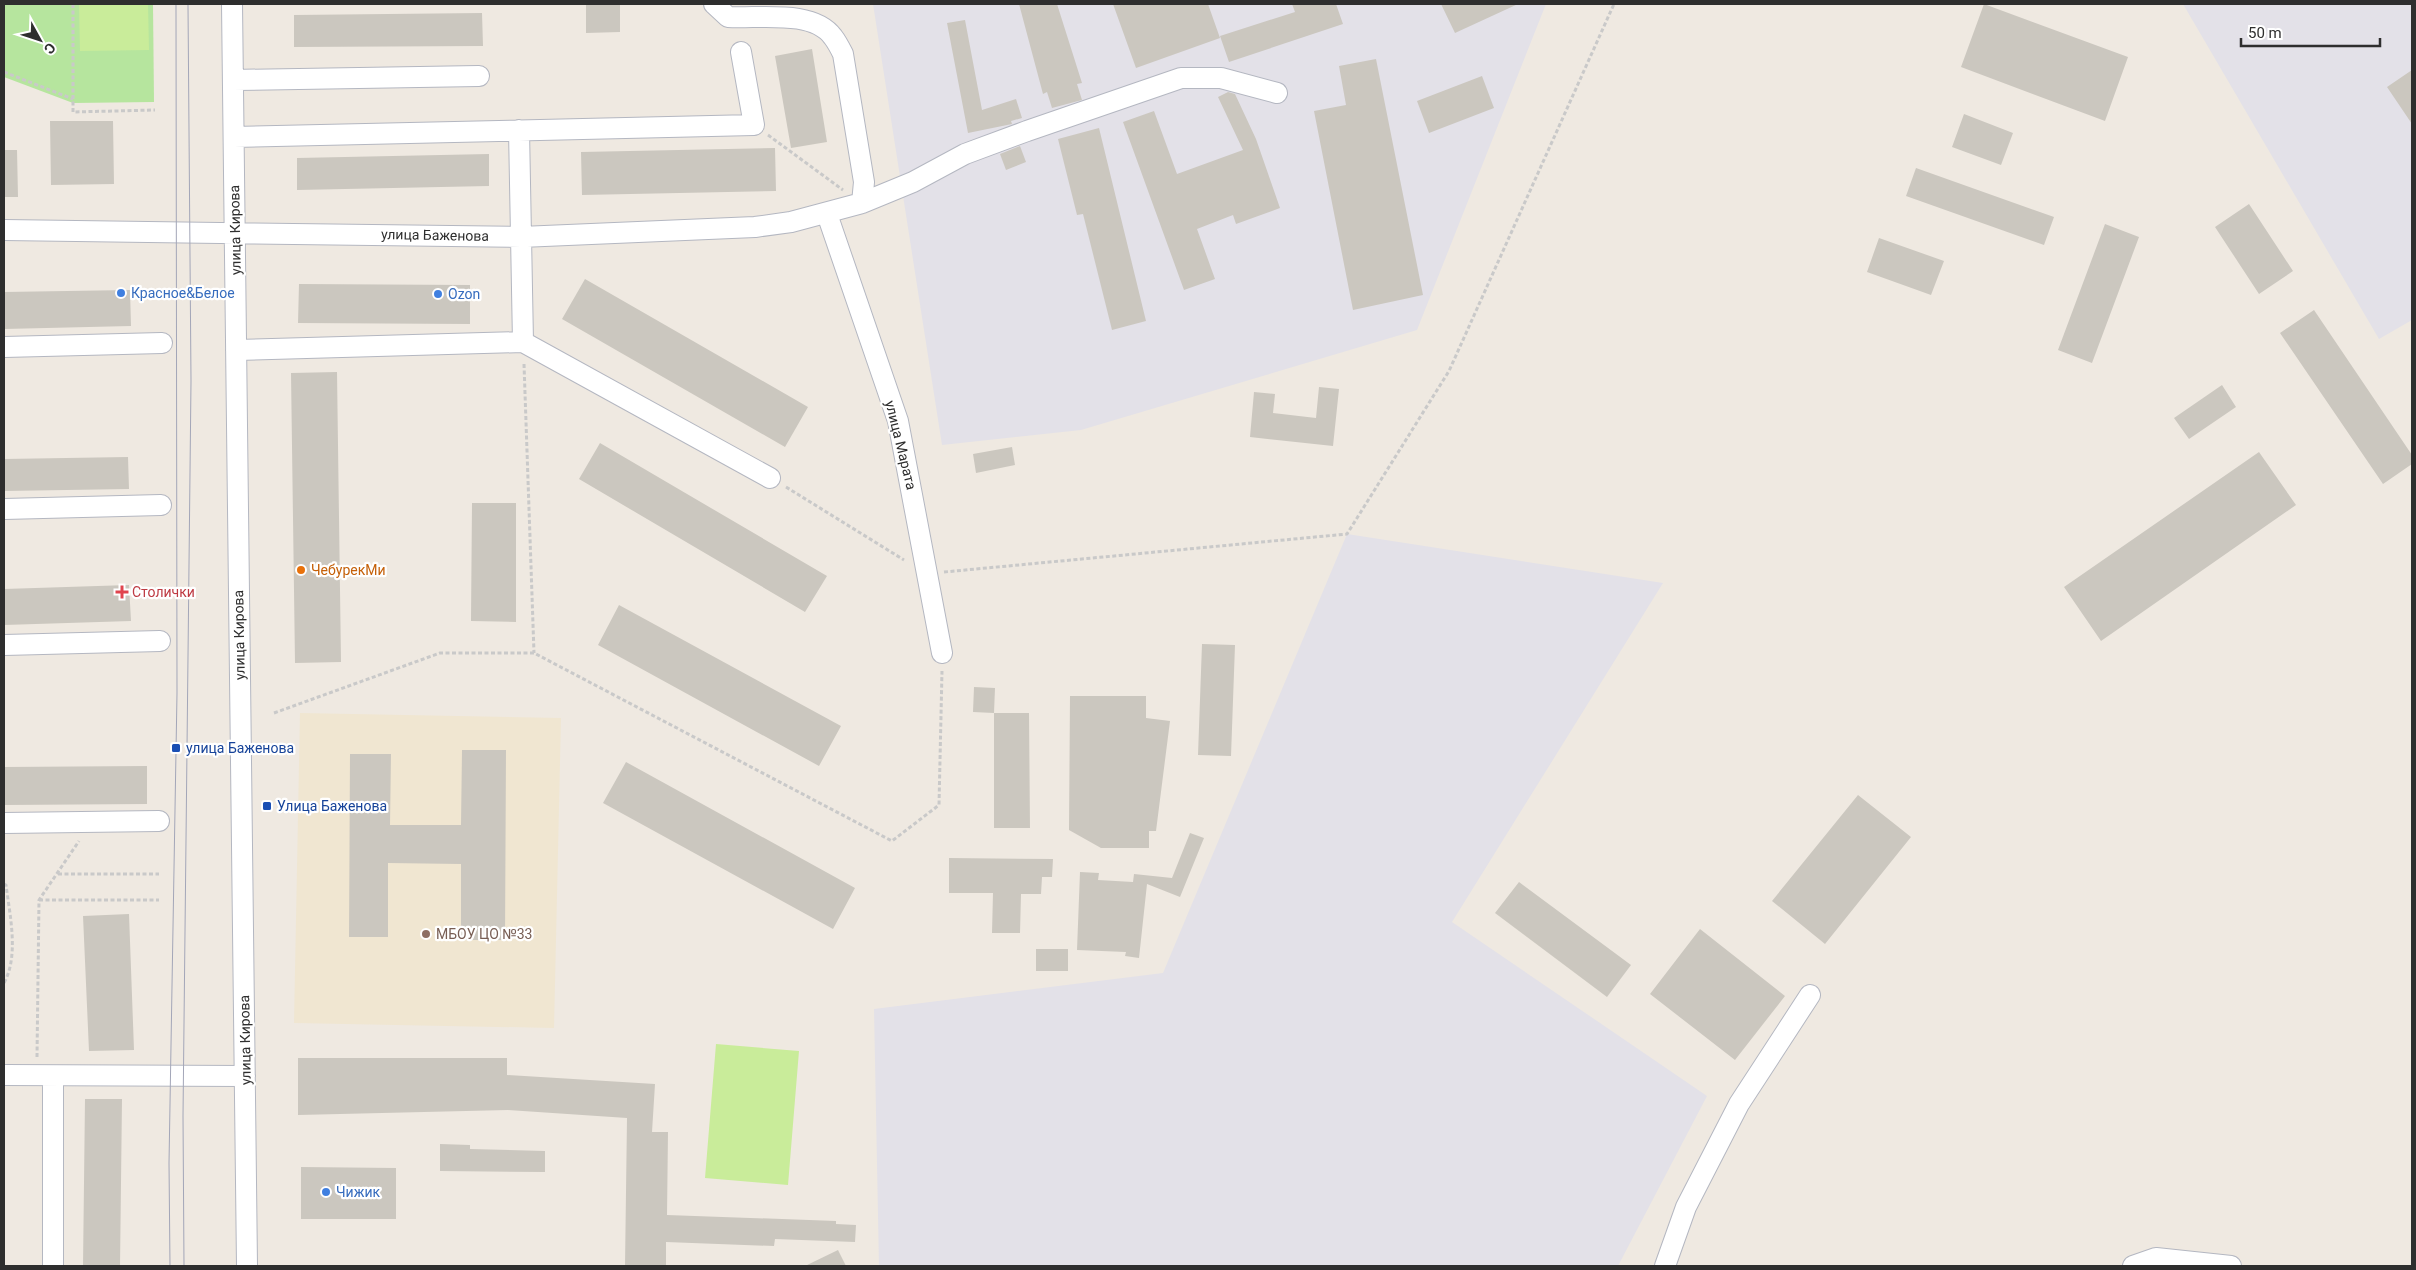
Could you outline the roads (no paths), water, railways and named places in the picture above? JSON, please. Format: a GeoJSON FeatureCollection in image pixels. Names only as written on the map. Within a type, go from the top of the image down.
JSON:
{"type":"FeatureCollection","features":[{"type":"Feature","properties":{"kind":"street","name":"улица Кирова"},"geometry":{"type":"LineString","coordinates":[[232,4],[247,1266]]}},
{"type":"Feature","properties":{"kind":"street"},"geometry":{"type":"LineString","coordinates":[[714,4],[728,17],[794,17],[817,26],[832,35],[843,54],[864,182],[862,203]]}},
{"type":"Feature","properties":{"kind":"street"},"geometry":{"type":"LineString","coordinates":[[234,137],[754,124],[741,52]]}},
{"type":"Feature","properties":{"kind":"street"},"geometry":{"type":"LineString","coordinates":[[233,80],[479,76]]}},
{"type":"Feature","properties":{"kind":"street","name":"улица Баженова"},"geometry":{"type":"LineString","coordinates":[[4,230],[522,237],[755,228],[827,214],[862,203],[913,182],[965,154],[1181,78],[1221,78],[1277,93]]}},
{"type":"Feature","properties":{"kind":"street"},"geometry":{"type":"LineString","coordinates":[[519,130],[523,342]]}},
{"type":"Feature","properties":{"kind":"street","name":"улица Марата"},"geometry":{"type":"LineString","coordinates":[[827,214],[898,421],[942,653]]}},
{"type":"Feature","properties":{"kind":"street"},"geometry":{"type":"LineString","coordinates":[[236,350],[523,342],[770,478]]}},
{"type":"Feature","properties":{"kind":"street"},"geometry":{"type":"LineString","coordinates":[[4,348],[162,343]]}},
{"type":"Feature","properties":{"kind":"street"},"geometry":{"type":"LineString","coordinates":[[4,509],[161,505]]}},
{"type":"Feature","properties":{"kind":"street"},"geometry":{"type":"LineString","coordinates":[[4,645],[160,642]]}},
{"type":"Feature","properties":{"kind":"street"},"geometry":{"type":"LineString","coordinates":[[4,823],[159,821]]}},
{"type":"Feature","properties":{"kind":"street"},"geometry":{"type":"LineString","coordinates":[[1665,1266],[1686,1207],[1739,1104],[1810,995]]}},
{"type":"Feature","properties":{"kind":"street"},"geometry":{"type":"LineString","coordinates":[[4,1075],[246,1076]]}},
{"type":"Feature","properties":{"kind":"street"},"geometry":{"type":"LineString","coordinates":[[45,1076],[53,1266]]}},
{"type":"Feature","properties":{"kind":"street"},"geometry":{"type":"LineString","coordinates":[[2134,1266],[2156,1258],[2231,1266]]}},
{"type":"Feature","properties":{"kind":"tram line"},"geometry":{"type":"LineString","coordinates":[[170,1266],[169,1163],[177,693],[176,4]]}},
{"type":"Feature","properties":{"kind":"tram line"},"geometry":{"type":"LineString","coordinates":[[184,1266],[183,1116],[191,381],[188,4]]}},
{"type":"Feature","properties":{"kind":"place","name":"Красное&Белое"},"geometry":{"type":"Point","coordinates":[121,293]}},
{"type":"Feature","properties":{"kind":"place","name":"Ozon"},"geometry":{"type":"Point","coordinates":[438,294]}},
{"type":"Feature","properties":{"kind":"place","name":"ЧебурекМи"},"geometry":{"type":"Point","coordinates":[301,570]}},
{"type":"Feature","properties":{"kind":"place","name":"Столички"},"geometry":{"type":"Point","coordinates":[122,592]}},
{"type":"Feature","properties":{"kind":"place","name":"улица Баженова"},"geometry":{"type":"Point","coordinates":[176,748]}},
{"type":"Feature","properties":{"kind":"place","name":"Улица Баженова"},"geometry":{"type":"Point","coordinates":[267,806]}},
{"type":"Feature","properties":{"kind":"place","name":"МБОУ ЦО №33"},"geometry":{"type":"Point","coordinates":[426,934]}},
{"type":"Feature","properties":{"kind":"place","name":"Чижик"},"geometry":{"type":"Point","coordinates":[326,1192]}}]}
